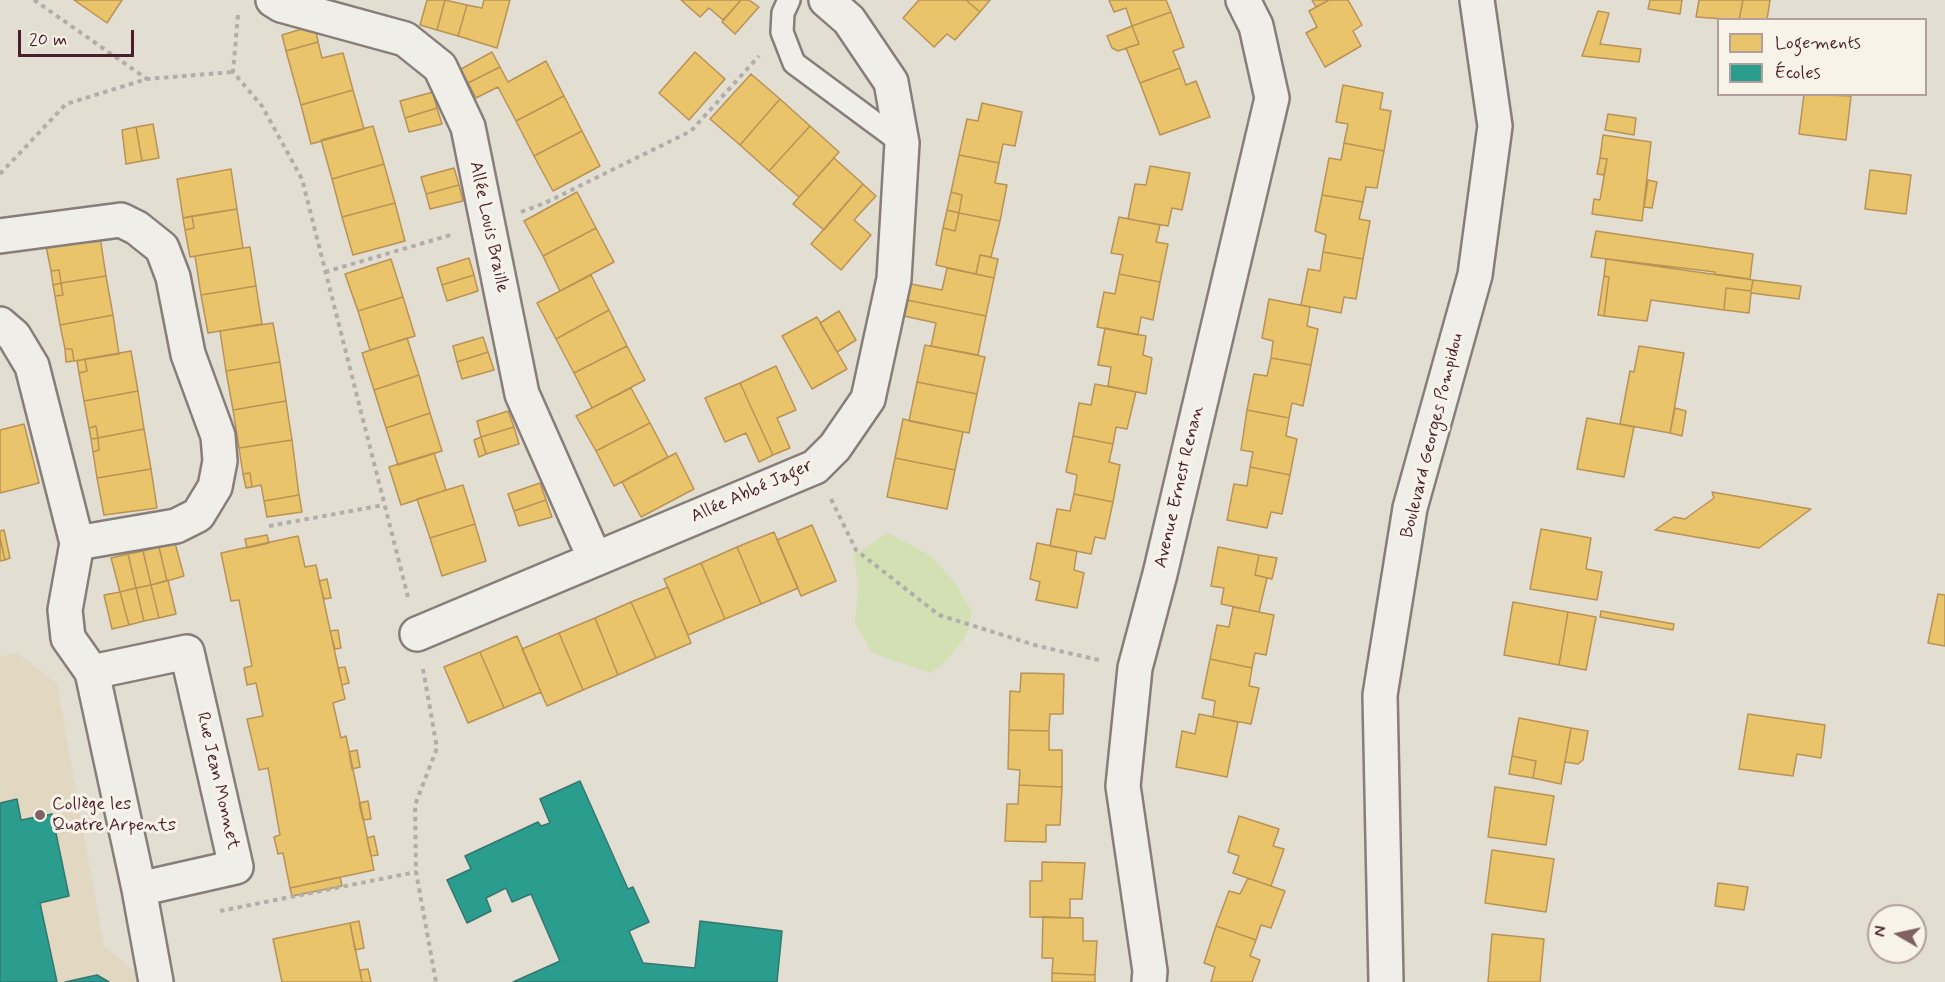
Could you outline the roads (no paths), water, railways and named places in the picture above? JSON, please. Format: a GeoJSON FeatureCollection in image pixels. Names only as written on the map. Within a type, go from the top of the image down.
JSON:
{"type":"FeatureCollection","features":[{"type":"Feature","properties":{"kind":"street","name":"Allée Louis Braille"},"geometry":{"type":"LineString","coordinates":[[273,0],[281,5],[405,39],[440,68],[468,128],[522,394],[595,559]]}},
{"type":"Feature","properties":{"kind":"street","name":"Avenue Ernest Renan"},"geometry":{"type":"LineString","coordinates":[[1149,982],[1150,970],[1123,786],[1135,668],[1160,574],[1272,98],[1256,26],[1244,0]]}},
{"type":"Feature","properties":{"kind":"street","name":"Boulevard Georges Pompidou"},"geometry":{"type":"LineString","coordinates":[[1386,982],[1380,695],[1410,508],[1475,275],[1495,126],[1477,0]]}},
{"type":"Feature","properties":{"kind":"street","name":"Allée Abbé Jager"},"geometry":{"type":"LineString","coordinates":[[417,634],[815,467],[835,447],[868,399],[894,279],[902,143],[891,82],[847,7]]}},
{"type":"Feature","properties":{"kind":"street"},"geometry":{"type":"LineString","coordinates":[[0,236],[121,220],[137,228],[162,248],[173,277],[188,354],[218,435],[220,460],[215,487],[198,515],[176,526],[77,543]]}},
{"type":"Feature","properties":{"kind":"street"},"geometry":{"type":"LineString","coordinates":[[0,324],[14,336],[32,366],[77,543],[65,610],[68,638],[92,672],[139,889],[156,982]]}},
{"type":"Feature","properties":{"kind":"street","name":"Rue Jean Monnet"},"geometry":{"type":"LineString","coordinates":[[92,672],[187,652],[236,867],[139,889]]}},
{"type":"Feature","properties":{"kind":"lane"},"geometry":{"type":"LineString","coordinates":[[789,0],[783,13],[782,32],[794,63],[902,143]]}},
{"type":"Feature","properties":{"kind":"place","name":"Collège les Quatre Arpents"},"geometry":{"type":"Point","coordinates":[40,815]}}]}
